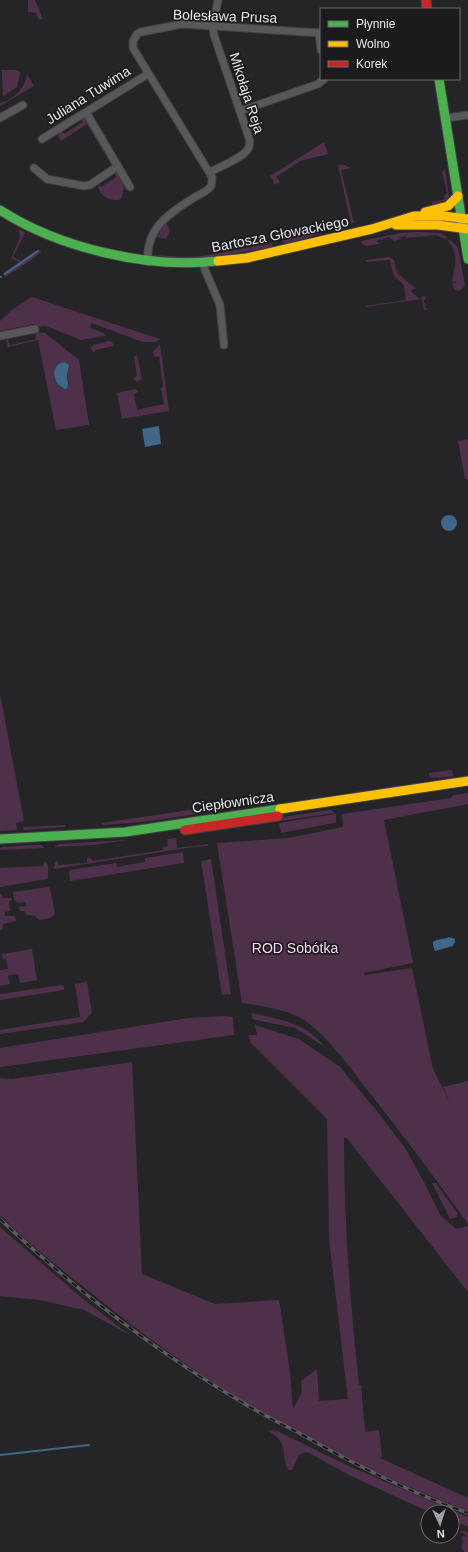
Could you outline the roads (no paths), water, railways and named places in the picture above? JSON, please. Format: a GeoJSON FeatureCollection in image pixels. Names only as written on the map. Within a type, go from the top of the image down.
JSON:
{"type":"FeatureCollection","features":[{"type":"Feature","properties":{"kind":"main road"},"geometry":{"type":"LineString","coordinates":[[439,80],[458,196],[465,219],[468,259]]}},
{"type":"Feature","properties":{"kind":"main road"},"geometry":{"type":"LineString","coordinates":[[414,216],[448,206],[456,200],[458,196]]}},
{"type":"Feature","properties":{"kind":"main road","name":"Bartosza Głowackiego"},"geometry":{"type":"LineString","coordinates":[[0,210],[14,219],[55,238],[79,246],[109,254],[148,261],[172,263],[204,263],[247,258],[390,225],[424,224],[466,228]]}},
{"type":"Feature","properties":{"kind":"main road","name":"Bartosza Głowackiego"},"geometry":{"type":"LineString","coordinates":[[0,215],[14,219]]}},
{"type":"Feature","properties":{"kind":"main road","name":"Bartosza Głowackiego"},"geometry":{"type":"LineString","coordinates":[[390,225],[401,219],[414,216],[465,219]]}},
{"type":"Feature","properties":{"kind":"main road","name":"Ciepłownicza"},"geometry":{"type":"LineString","coordinates":[[0,839],[125,832],[468,781]]}},
{"type":"Feature","properties":{"kind":"main road","name":"Ciepłownicza"},"geometry":{"type":"LineString","coordinates":[[0,846],[136,837],[468,788]]}},
{"type":"Feature","properties":{"kind":"street","name":"Mikołaja Reja"},"geometry":{"type":"LineString","coordinates":[[210,172],[242,156],[249,147],[249,138],[214,35],[213,26],[218,0]]}},
{"type":"Feature","properties":{"kind":"street","name":"Bolesława Prusa"},"geometry":{"type":"LineString","coordinates":[[148,74],[133,48],[133,41],[137,34],[146,30],[182,24],[320,33]]}},
{"type":"Feature","properties":{"kind":"street"},"geometry":{"type":"LineString","coordinates":[[148,74],[210,172],[212,181],[209,188],[176,208],[158,225],[150,243],[148,261]]}},
{"type":"Feature","properties":{"kind":"street","name":"Juliana Tuwima"},"geometry":{"type":"LineString","coordinates":[[42,139],[148,74]]}},
{"type":"Feature","properties":{"kind":"street"},"geometry":{"type":"LineString","coordinates":[[240,111],[318,84],[323,80]]}},
{"type":"Feature","properties":{"kind":"street"},"geometry":{"type":"LineString","coordinates":[[0,118],[23,105]]}},
{"type":"Feature","properties":{"kind":"street"},"geometry":{"type":"LineString","coordinates":[[86,112],[130,187]]}},
{"type":"Feature","properties":{"kind":"street"},"geometry":{"type":"LineString","coordinates":[[446,118],[468,115]]}},
{"type":"Feature","properties":{"kind":"street"},"geometry":{"type":"LineString","coordinates":[[34,168],[47,179],[84,186],[90,184],[118,166]]}},
{"type":"Feature","properties":{"kind":"street"},"geometry":{"type":"LineString","coordinates":[[204,263],[205,270],[220,305],[224,345]]}},
{"type":"Feature","properties":{"kind":"street"},"geometry":{"type":"LineString","coordinates":[[0,336],[35,329]]}},
{"type":"Feature","properties":{"kind":"water"},"geometry":{"type":"Polygon","coordinates":[[[64,362],[69,365],[67,376],[68,384],[66,389],[58,384],[54,376],[56,367],[64,362]]]}},
{"type":"Feature","properties":{"kind":"water"},"geometry":{"type":"Polygon","coordinates":[[[159,426],[161,444],[145,447],[142,429],[159,426]]]}},
{"type":"Feature","properties":{"kind":"water"},"geometry":{"type":"Polygon","coordinates":[[[446,515],[452,515],[457,520],[455,529],[452,531],[446,531],[441,526],[441,520],[446,515]]]}},
{"type":"Feature","properties":{"kind":"water"},"geometry":{"type":"Polygon","coordinates":[[[449,937],[455,939],[453,946],[435,951],[433,942],[449,937]]]}},
{"type":"Feature","properties":{"kind":"waterway"},"geometry":{"type":"LineString","coordinates":[[5,274],[38,251]]}},
{"type":"Feature","properties":{"kind":"waterway"},"geometry":{"type":"LineString","coordinates":[[0,1455],[89,1445]]}},
{"type":"Feature","properties":{"kind":"railway"},"geometry":{"type":"LineString","coordinates":[[0,1219],[28,1245],[85,1293],[115,1317],[176,1361],[262,1414],[340,1456],[403,1487],[468,1513]]}},
{"type":"Feature","properties":{"kind":"park label","name":"ROD Sobótka"},"geometry":{"type":"Point","coordinates":[295,948]}}]}
